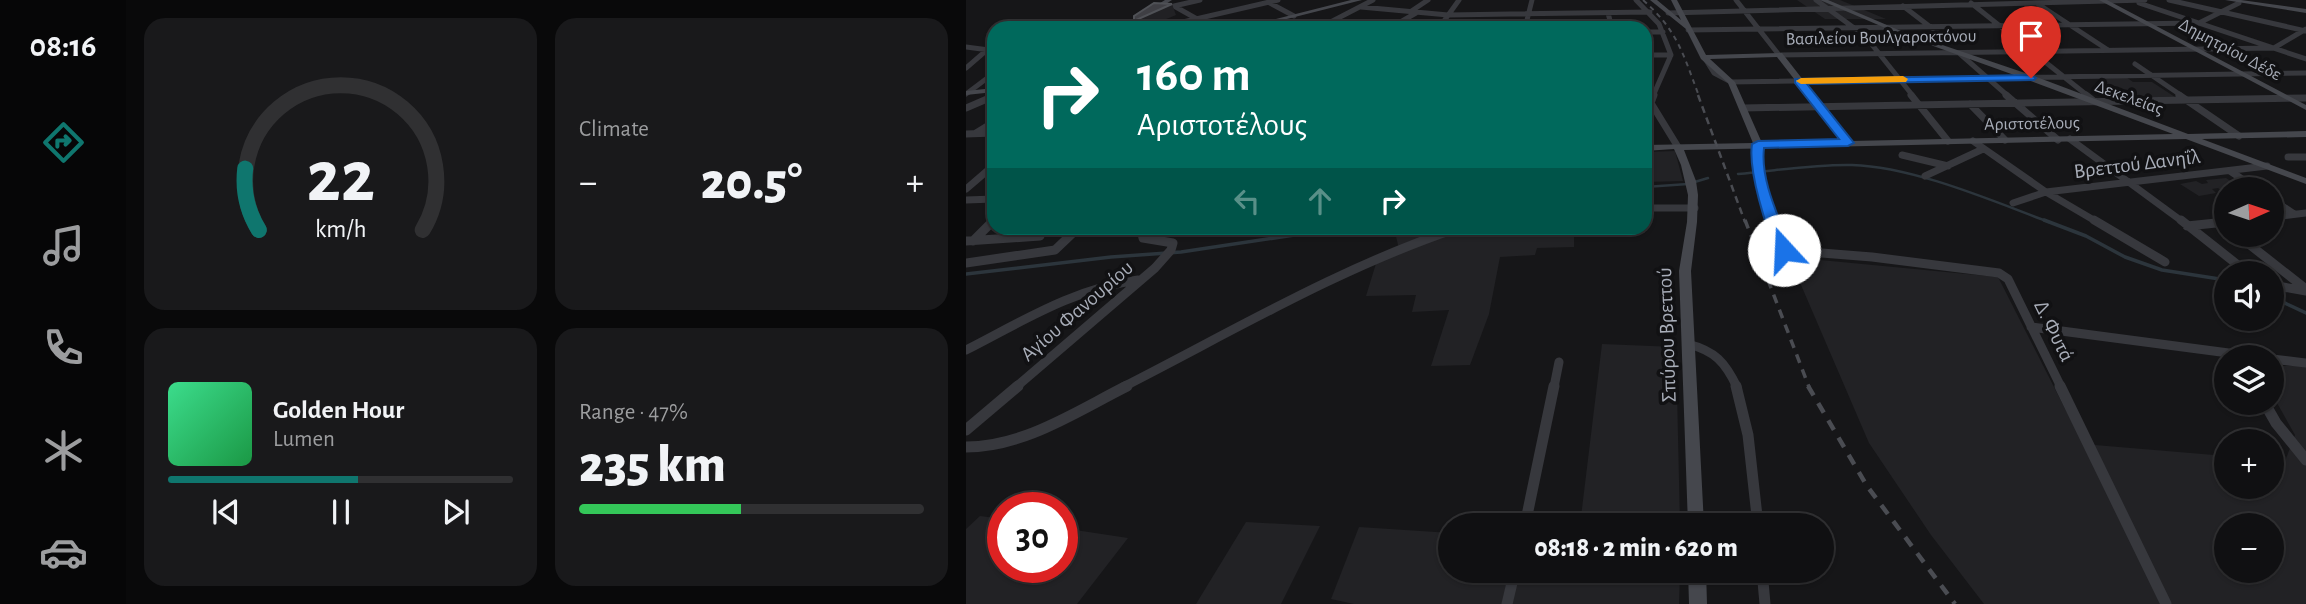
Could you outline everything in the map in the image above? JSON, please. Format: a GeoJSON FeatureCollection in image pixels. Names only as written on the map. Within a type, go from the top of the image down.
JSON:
{"type":"FeatureCollection","features":[{"type":"Feature","properties":{"kind":"street"},"geometry":{"type":"LineString","coordinates":[[1135,21],[1169,0]]}},
{"type":"Feature","properties":{"kind":"street"},"geometry":{"type":"LineString","coordinates":[[1199,0],[1174,6],[1201,21]]}},
{"type":"Feature","properties":{"kind":"street"},"geometry":{"type":"LineString","coordinates":[[1188,21],[1278,0]]}},
{"type":"Feature","properties":{"kind":"street"},"geometry":{"type":"LineString","coordinates":[[1273,21],[1373,0]]}},
{"type":"Feature","properties":{"kind":"street"},"geometry":{"type":"LineString","coordinates":[[1410,12],[1428,0]]}},
{"type":"Feature","properties":{"kind":"street"},"geometry":{"type":"LineString","coordinates":[[1444,21],[1459,0]]}},
{"type":"Feature","properties":{"kind":"street"},"geometry":{"type":"LineString","coordinates":[[1526,21],[1532,0]]}},
{"type":"Feature","properties":{"kind":"street"},"geometry":{"type":"LineString","coordinates":[[1636,0],[1650,12],[1663,32],[1671,55],[1652,100]]}},
{"type":"Feature","properties":{"kind":"street"},"geometry":{"type":"LineString","coordinates":[[1653,0],[1687,28],[1758,29],[2199,23],[2239,1]]}},
{"type":"Feature","properties":{"kind":"street"},"geometry":{"type":"LineString","coordinates":[[1674,0],[1704,57],[1731,82],[1758,144]]}},
{"type":"Feature","properties":{"kind":"street"},"geometry":{"type":"LineString","coordinates":[[1736,0],[1848,143]]}},
{"type":"Feature","properties":{"kind":"street"},"geometry":{"type":"LineString","coordinates":[[1815,0],[1824,3],[1855,27],[1880,54],[1948,141]]}},
{"type":"Feature","properties":{"kind":"street"},"geometry":{"type":"LineString","coordinates":[[1896,0],[1946,39]]}},
{"type":"Feature","properties":{"kind":"street"},"geometry":{"type":"LineString","coordinates":[[1967,0],[2064,77],[2080,94]]}},
{"type":"Feature","properties":{"kind":"street"},"geometry":{"type":"LineString","coordinates":[[1836,7],[2145,0]]}},
{"type":"Feature","properties":{"kind":"street"},"geometry":{"type":"LineString","coordinates":[[2169,0],[2305,30]]}},
{"type":"Feature","properties":{"kind":"street"},"geometry":{"type":"LineString","coordinates":[[2228,0],[2306,11]]}},
{"type":"Feature","properties":{"kind":"street"},"geometry":{"type":"LineString","coordinates":[[1266,1],[1294,16]]}},
{"type":"Feature","properties":{"kind":"street","name":"Δημητρίου Δέδε"},"geometry":{"type":"LineString","coordinates":[[2104,1],[2306,108]]}},
{"type":"Feature","properties":{"kind":"street"},"geometry":{"type":"LineString","coordinates":[[1329,21],[1356,2],[1417,13],[1448,15],[1650,12]]}},
{"type":"Feature","properties":{"kind":"street"},"geometry":{"type":"LineString","coordinates":[[2035,2],[2110,51]]}},
{"type":"Feature","properties":{"kind":"street"},"geometry":{"type":"LineString","coordinates":[[2137,2],[2306,59]]}},
{"type":"Feature","properties":{"kind":"street"},"geometry":{"type":"LineString","coordinates":[[1611,3],[1612,21]]}},
{"type":"Feature","properties":{"kind":"street"},"geometry":{"type":"LineString","coordinates":[[1668,13],[1824,3]]}},
{"type":"Feature","properties":{"kind":"street","name":"Δεκελείας"},"geometry":{"type":"LineString","coordinates":[[1824,3],[2080,94],[2306,181]]}},
{"type":"Feature","properties":{"kind":"street"},"geometry":{"type":"LineString","coordinates":[[1403,21],[1417,13]]}},
{"type":"Feature","properties":{"kind":"street"},"geometry":{"type":"LineString","coordinates":[[2274,48],[2305,30]]}},
{"type":"Feature","properties":{"kind":"street"},"geometry":{"type":"LineString","coordinates":[[1652,32],[1663,32]]}},
{"type":"Feature","properties":{"kind":"street"},"geometry":{"type":"LineString","coordinates":[[966,47],[987,50]]}},
{"type":"Feature","properties":{"kind":"street","name":"Βασιλείου Βουλγαροκτόνου"},"geometry":{"type":"LineString","coordinates":[[1704,57],[2274,48]]}},
{"type":"Feature","properties":{"kind":"street"},"geometry":{"type":"LineString","coordinates":[[966,68],[987,53]]}},
{"type":"Feature","properties":{"kind":"street"},"geometry":{"type":"LineString","coordinates":[[1959,53],[2058,140]]}},
{"type":"Feature","properties":{"kind":"street"},"geometry":{"type":"LineString","coordinates":[[1652,55],[1671,55]]}},
{"type":"Feature","properties":{"kind":"street"},"geometry":{"type":"LineString","coordinates":[[2135,64],[2239,136]]}},
{"type":"Feature","properties":{"kind":"street"},"geometry":{"type":"LineString","coordinates":[[1731,82],[2306,73]]}},
{"type":"Feature","properties":{"kind":"street"},"geometry":{"type":"LineString","coordinates":[[968,93],[987,79]]}},
{"type":"Feature","properties":{"kind":"street"},"geometry":{"type":"LineString","coordinates":[[1652,81],[1658,81]]}},
{"type":"Feature","properties":{"kind":"street"},"geometry":{"type":"LineString","coordinates":[[968,93],[987,93]]}},
{"type":"Feature","properties":{"kind":"street"},"geometry":{"type":"LineString","coordinates":[[966,108],[987,96]]}},
{"type":"Feature","properties":{"kind":"street"},"geometry":{"type":"LineString","coordinates":[[1742,108],[2306,98]]}},
{"type":"Feature","properties":{"kind":"street"},"geometry":{"type":"LineString","coordinates":[[1970,104],[2005,140]]}},
{"type":"Feature","properties":{"kind":"street"},"geometry":{"type":"LineString","coordinates":[[1652,105],[1678,146]]}},
{"type":"Feature","properties":{"kind":"street"},"geometry":{"type":"LineString","coordinates":[[975,134],[987,126]]}},
{"type":"Feature","properties":{"kind":"street"},"geometry":{"type":"LineString","coordinates":[[966,134],[987,133]]}},
{"type":"Feature","properties":{"kind":"street","name":"Αριστοτέλους"},"geometry":{"type":"LineString","coordinates":[[1652,148],[2306,134]]}},
{"type":"Feature","properties":{"kind":"street"},"geometry":{"type":"LineString","coordinates":[[2070,139],[2132,182],[2232,261]]}},
{"type":"Feature","properties":{"kind":"street"},"geometry":{"type":"LineString","coordinates":[[1973,141],[2046,192],[2165,261]]}},
{"type":"Feature","properties":{"kind":"street","name":"Δ. Φυτά"},"geometry":{"type":"LineString","coordinates":[[1758,144],[1756,157],[1759,172],[1784,250],[1884,258],[1999,273],[2008,279],[2166,604]]}},
{"type":"Feature","properties":{"kind":"street","name":"Σπύρου Βρεττού"},"geometry":{"type":"LineString","coordinates":[[1678,146],[1695,191],[1695,208],[1685,271],[1695,513]]}},
{"type":"Feature","properties":{"kind":"street"},"geometry":{"type":"LineString","coordinates":[[1925,176],[1983,149]]}},
{"type":"Feature","properties":{"kind":"street"},"geometry":{"type":"LineString","coordinates":[[1902,155],[1950,166]]}},
{"type":"Feature","properties":{"kind":"street"},"geometry":{"type":"LineString","coordinates":[[2288,157],[2306,157]]}},
{"type":"Feature","properties":{"kind":"street","name":"Βρεττού Δανηΐλ"},"geometry":{"type":"LineString","coordinates":[[2013,202],[2046,192],[2267,166]]}},
{"type":"Feature","properties":{"kind":"street"},"geometry":{"type":"LineString","coordinates":[[966,189],[987,171]]}},
{"type":"Feature","properties":{"kind":"street"},"geometry":{"type":"LineString","coordinates":[[2230,171],[2239,177]]}},
{"type":"Feature","properties":{"kind":"street"},"geometry":{"type":"LineString","coordinates":[[966,200],[987,199]]}},
{"type":"Feature","properties":{"kind":"street"},"geometry":{"type":"LineString","coordinates":[[1652,208],[1695,208]]}},
{"type":"Feature","properties":{"kind":"street"},"geometry":{"type":"LineString","coordinates":[[2284,208],[2294,215]]}},
{"type":"Feature","properties":{"kind":"street"},"geometry":{"type":"LineString","coordinates":[[2284,216],[2306,214]]}},
{"type":"Feature","properties":{"kind":"street"},"geometry":{"type":"LineString","coordinates":[[2187,226],[2214,224]]}},
{"type":"Feature","properties":{"kind":"street"},"geometry":{"type":"LineString","coordinates":[[970,241],[987,226]]}},
{"type":"Feature","properties":{"kind":"street"},"geometry":{"type":"LineString","coordinates":[[966,263],[1055,250],[1071,235]]}},
{"type":"Feature","properties":{"kind":"street","name":"Αγίου Φανουρίου"},"geometry":{"type":"LineString","coordinates":[[966,430],[1168,254],[1173,243],[1143,238],[1142,235]]}},
{"type":"Feature","properties":{"kind":"street"},"geometry":{"type":"LineString","coordinates":[[966,447],[992,446],[1012,441],[1060,420],[1344,274],[1437,235]]}},
{"type":"Feature","properties":{"kind":"street"},"geometry":{"type":"LineString","coordinates":[[970,241],[1040,236]]}},
{"type":"Feature","properties":{"kind":"street"},"geometry":{"type":"LineString","coordinates":[[2252,247],[2306,290]]}},
{"type":"Feature","properties":{"kind":"street"},"geometry":{"type":"LineString","coordinates":[[966,349],[1071,299],[1123,281],[1138,280]]}},
{"type":"Feature","properties":{"kind":"street"},"geometry":{"type":"LineString","coordinates":[[2284,287],[2306,290]]}},
{"type":"Feature","properties":{"kind":"street"},"geometry":{"type":"LineString","coordinates":[[2031,327],[2214,353]]}},
{"type":"Feature","properties":{"kind":"street"},"geometry":{"type":"LineString","coordinates":[[1688,344],[1709,350],[1720,357],[1729,369],[1747,421],[1757,513]]}},
{"type":"Feature","properties":{"kind":"street"},"geometry":{"type":"LineString","coordinates":[[2284,360],[2306,363]]}},
{"type":"Feature","properties":{"kind":"street"},"geometry":{"type":"LineString","coordinates":[[1528,513],[1559,362]]}},
{"type":"Feature","properties":{"kind":"street"},"geometry":{"type":"LineString","coordinates":[[2271,415],[2306,460]]}},
{"type":"Feature","properties":{"kind":"street"},"geometry":{"type":"LineString","coordinates":[[1507,604],[1513,583]]}},
{"type":"Feature","properties":{"kind":"street"},"geometry":{"type":"LineString","coordinates":[[1697,583],[1698,604]]}},
{"type":"Feature","properties":{"kind":"street"},"geometry":{"type":"LineString","coordinates":[[1763,583],[1765,604]]}},
{"type":"Feature","properties":{"kind":"shaded area"},"geometry":{"type":"Polygon","coordinates":[[[1797,0],[1840,0],[1886,19],[1825,19],[1797,0]]]}},
{"type":"Feature","properties":{"kind":"shaded area"},"geometry":{"type":"Polygon","coordinates":[[[2101,77],[2126,77],[2133,82],[2152,82],[2175,97],[2112,99],[2094,84],[2108,83],[2101,77]]]}},
{"type":"Feature","properties":{"kind":"shaded area"},"geometry":{"type":"Polygon","coordinates":[[[1675,151],[1683,181],[1652,182],[1652,152],[1675,151]]]}},
{"type":"Feature","properties":{"kind":"shaded area"},"geometry":{"type":"Polygon","coordinates":[[[2214,179],[2214,193],[2199,196],[2180,184],[2196,181],[2208,183],[2206,180],[2214,179]]]}},
{"type":"Feature","properties":{"kind":"shaded area"},"geometry":{"type":"Polygon","coordinates":[[[1396,235],[1598,235],[1574,236],[1574,247],[1537,248],[1535,255],[1500,257],[1489,314],[1470,365],[1431,366],[1449,310],[1412,312],[1416,295],[1366,296],[1378,257],[1399,249],[1396,235]]]}},
{"type":"Feature","properties":{"kind":"shaded area"},"geometry":{"type":"Polygon","coordinates":[[[1789,257],[1998,277],[2083,444],[2214,455],[2214,499],[2284,499],[2284,461],[2295,435],[2284,415],[2284,366],[2306,366],[2306,604],[1984,604],[1931,535],[1869,443],[1789,257]]]}},
{"type":"Feature","properties":{"kind":"shaded area"},"geometry":{"type":"Polygon","coordinates":[[[1602,344],[1676,347],[1680,513],[1581,513],[1602,344]]]}},
{"type":"Feature","properties":{"kind":"shaded area"},"geometry":{"type":"Polygon","coordinates":[[[980,516],[987,517],[987,583],[1078,583],[1078,530],[1128,538],[1077,604],[966,604],[966,529],[980,516]]]}},
{"type":"Feature","properties":{"kind":"shaded area"},"geometry":{"type":"Polygon","coordinates":[[[1246,522],[1320,526],[1281,604],[1196,604],[1246,522]]]}},
{"type":"Feature","properties":{"kind":"shaded area"},"geometry":{"type":"Polygon","coordinates":[[[1359,527],[1438,532],[1438,583],[1680,583],[1679,604],[1354,604],[1331,599],[1359,527]]]}},
{"type":"Feature","properties":{"kind":"building"},"geometry":{"type":"Polygon","coordinates":[[[1154,3],[1172,4],[1134,21],[1134,16],[1154,3]]]}},
{"type":"Feature","properties":{"kind":"waterway"},"geometry":{"type":"LineString","coordinates":[[1738,174],[1823,166],[1876,167],[1952,186],[2049,222]]}},
{"type":"Feature","properties":{"kind":"waterway"},"geometry":{"type":"LineString","coordinates":[[1652,187],[1688,184],[1708,178]]}},
{"type":"Feature","properties":{"kind":"waterway"},"geometry":{"type":"LineString","coordinates":[[2044,220],[2086,236],[2125,257],[2162,270],[2214,278]]}},
{"type":"Feature","properties":{"kind":"waterway"},"geometry":{"type":"LineString","coordinates":[[966,274],[1111,257],[1181,252],[1294,235]]}},
{"type":"Feature","properties":{"kind":"waterway"},"geometry":{"type":"LineString","coordinates":[[2284,303],[2306,313]]}},
{"type":"Feature","properties":{"kind":"railway"},"geometry":{"type":"LineString","coordinates":[[1643,0],[1672,33],[1699,96]]}},
{"type":"Feature","properties":{"kind":"railway"},"geometry":{"type":"LineString","coordinates":[[1698,95],[1745,222]]}},
{"type":"Feature","properties":{"kind":"railway"},"geometry":{"type":"LineString","coordinates":[[1745,220],[1809,387]]}},
{"type":"Feature","properties":{"kind":"railway"},"geometry":{"type":"LineString","coordinates":[[1808,386],[1867,486],[1955,604]]}},
{"type":"Feature","properties":{"kind":"slow traffic"},"geometry":{"type":"LineString","coordinates":[[1801,81],[1903,79]]}},
{"type":"Feature","properties":{"kind":"route"},"geometry":{"type":"LineString","coordinates":[[1784,250],[1761,182],[1756,157],[1758,144],[1848,143],[1799,81],[2031,78]]}}]}
